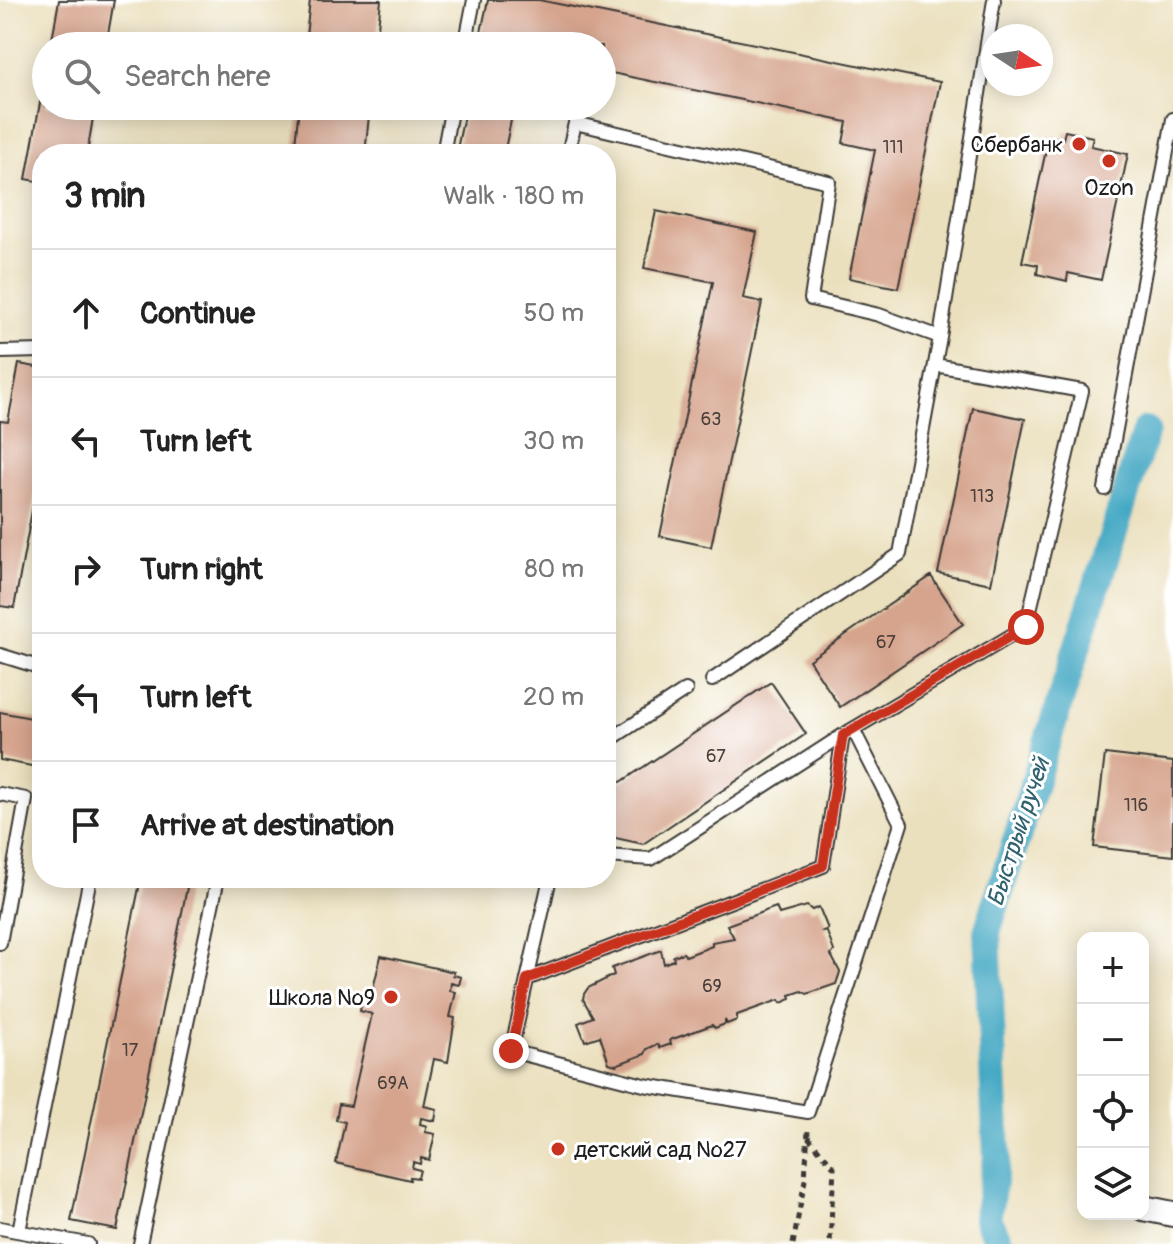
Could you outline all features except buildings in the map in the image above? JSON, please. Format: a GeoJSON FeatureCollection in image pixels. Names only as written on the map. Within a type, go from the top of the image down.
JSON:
{"type":"FeatureCollection","features":[{"type":"Feature","properties":{"kind":"street"},"geometry":{"type":"LineString","coordinates":[[1149,1209],[1173,1214]]}},
{"type":"Feature","properties":{"kind":"lane"},"geometry":{"type":"LineString","coordinates":[[468,32],[474,0]]}},
{"type":"Feature","properties":{"kind":"lane"},"geometry":{"type":"LineString","coordinates":[[712,680],[900,554],[940,337],[994,0]]}},
{"type":"Feature","properties":{"kind":"lane"},"geometry":{"type":"LineString","coordinates":[[1105,489],[1173,119]]}},
{"type":"Feature","properties":{"kind":"lane"},"geometry":{"type":"LineString","coordinates":[[445,144],[449,120]]}},
{"type":"Feature","properties":{"kind":"lane"},"geometry":{"type":"LineString","coordinates":[[570,144],[575,123],[829,182],[811,299],[879,315],[940,337]]}},
{"type":"Feature","properties":{"kind":"lane"},"geometry":{"type":"LineString","coordinates":[[0,352],[32,351]]}},
{"type":"Feature","properties":{"kind":"lane"},"geometry":{"type":"LineString","coordinates":[[616,857],[651,859],[848,732],[1026,627],[1082,391],[935,365]]}},
{"type":"Feature","properties":{"kind":"lane"},"geometry":{"type":"LineString","coordinates":[[0,655],[32,665]]}},
{"type":"Feature","properties":{"kind":"lane"},"geometry":{"type":"LineString","coordinates":[[616,736],[686,690]]}},
{"type":"Feature","properties":{"kind":"lane"},"geometry":{"type":"LineString","coordinates":[[527,979],[823,866],[848,732]]}},
{"type":"Feature","properties":{"kind":"lane"},"geometry":{"type":"LineString","coordinates":[[548,888],[511,1051],[644,1085],[808,1112],[901,824],[848,732]]}},
{"type":"Feature","properties":{"kind":"lane"},"geometry":{"type":"LineString","coordinates":[[0,794],[26,799],[0,943]]}},
{"type":"Feature","properties":{"kind":"lane"},"geometry":{"type":"LineString","coordinates":[[19,1231],[88,888]]}},
{"type":"Feature","properties":{"kind":"lane"},"geometry":{"type":"LineString","coordinates":[[140,1244],[216,888]]}},
{"type":"Feature","properties":{"kind":"lane"},"geometry":{"type":"LineString","coordinates":[[0,1228],[88,1244]]}},
{"type":"Feature","properties":{"kind":"path"},"geometry":{"type":"LineString","coordinates":[[793,1244],[805,1180],[808,1112]]}},
{"type":"Feature","properties":{"kind":"path"},"geometry":{"type":"LineString","coordinates":[[807,1136],[834,1167],[830,1244]]}},
{"type":"Feature","properties":{"kind":"waterway","name":"Быстрый ручей"},"geometry":{"type":"LineString","coordinates":[[1001,1244],[987,1219],[997,1157],[987,932],[1146,430]]}},
{"type":"Feature","properties":{"kind":"place","name":"Сбербанк"},"geometry":{"type":"Point","coordinates":[1079,144]}},
{"type":"Feature","properties":{"kind":"place","name":"Ozon"},"geometry":{"type":"Point","coordinates":[1109,161]}},
{"type":"Feature","properties":{"kind":"place","name":"Школа №9"},"geometry":{"type":"Point","coordinates":[391,997]}},
{"type":"Feature","properties":{"kind":"place","name":"детский сад №27"},"geometry":{"type":"Point","coordinates":[558,1149]}},
{"type":"Feature","properties":{"kind":"route"},"geometry":{"type":"LineString","coordinates":[[511,1051],[527,979],[823,866],[843,735],[1026,627]]}}]}
